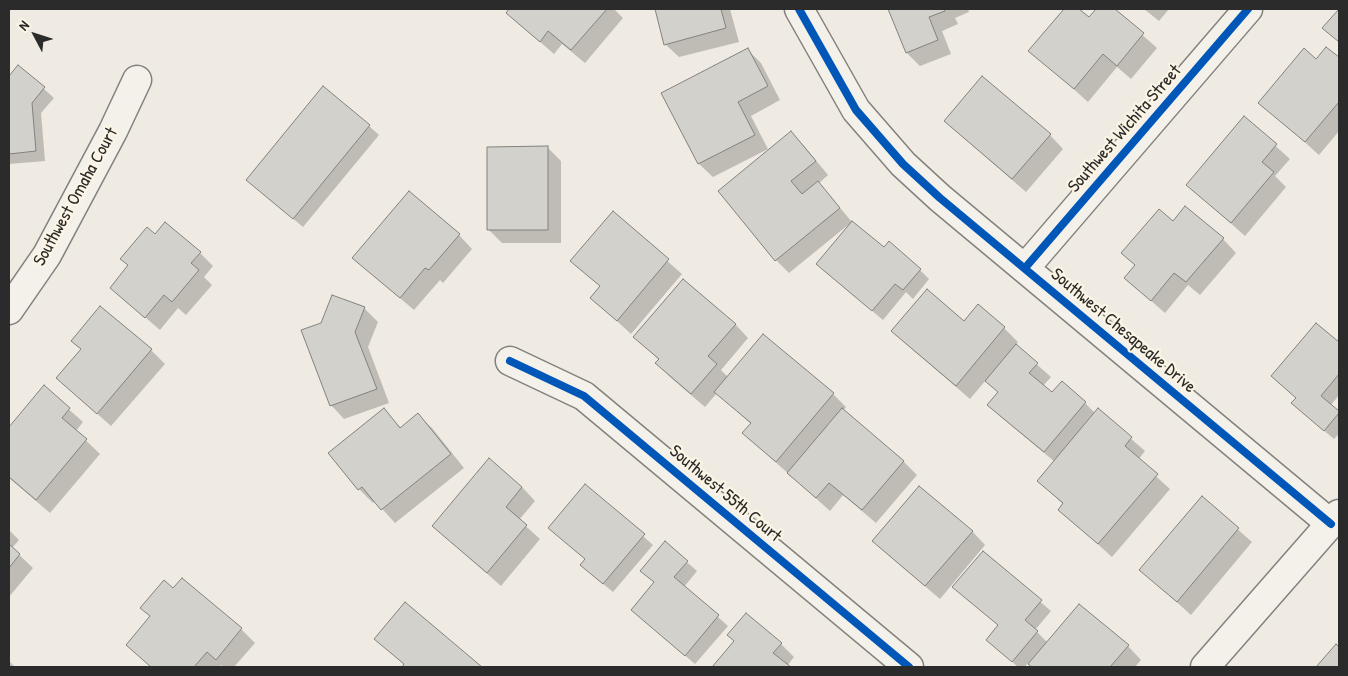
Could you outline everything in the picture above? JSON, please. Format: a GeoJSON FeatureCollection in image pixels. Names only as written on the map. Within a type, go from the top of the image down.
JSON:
{"type":"FeatureCollection","features":[{"type":"Feature","properties":{"kind":"street","name":"Southwest Chesapeake Drive"},"geometry":{"type":"LineString","coordinates":[[799,9],[856,110],[903,164],[940,198],[1025,268],[1335,519]]}},
{"type":"Feature","properties":{"kind":"street","name":"Southwest Wichita Street"},"geometry":{"type":"LineString","coordinates":[[1025,268],[1248,9]]}},
{"type":"Feature","properties":{"kind":"street","name":"Southwest Omaha Court"},"geometry":{"type":"LineString","coordinates":[[9,310],[47,255],[114,131],[137,80]]}},
{"type":"Feature","properties":{"kind":"street","name":"Southwest 55th Court"},"geometry":{"type":"LineString","coordinates":[[510,361],[584,396],[909,667]]}},
{"type":"Feature","properties":{"kind":"street"},"geometry":{"type":"LineString","coordinates":[[1205,667],[1335,519]]}},
{"type":"Feature","properties":{"kind":"building"},"geometry":{"type":"Polygon","coordinates":[[[509,9],[607,9],[571,50],[548,31],[540,42],[506,13],[509,9]]]}},
{"type":"Feature","properties":{"kind":"building"},"geometry":{"type":"Polygon","coordinates":[[[655,9],[721,9],[726,28],[664,45],[655,9]]]}},
{"type":"Feature","properties":{"kind":"building"},"geometry":{"type":"Polygon","coordinates":[[[888,9],[944,9],[945,11],[929,17],[938,40],[906,53],[888,9]]]}},
{"type":"Feature","properties":{"kind":"building"},"geometry":{"type":"Polygon","coordinates":[[[1064,9],[1079,9],[1089,17],[1096,9],[1115,9],[1144,33],[1117,66],[1103,54],[1074,89],[1028,51],[1064,9]]]}},
{"type":"Feature","properties":{"kind":"building"},"geometry":{"type":"Polygon","coordinates":[[[1339,9],[1339,42],[1322,28],[1339,9]]]}},
{"type":"Feature","properties":{"kind":"building"},"geometry":{"type":"Polygon","coordinates":[[[1326,47],[1339,57],[1339,102],[1305,142],[1258,103],[1304,48],[1316,59],[1326,47]]]}},
{"type":"Feature","properties":{"kind":"building"},"geometry":{"type":"Polygon","coordinates":[[[748,48],[768,86],[738,102],[755,135],[698,164],[661,93],[748,48]]]}},
{"type":"Feature","properties":{"kind":"building"},"geometry":{"type":"Polygon","coordinates":[[[18,65],[45,87],[32,103],[36,151],[9,154],[9,76],[18,65]]]}},
{"type":"Feature","properties":{"kind":"building"},"geometry":{"type":"Polygon","coordinates":[[[982,76],[1051,134],[1012,179],[944,121],[982,76]]]}},
{"type":"Feature","properties":{"kind":"building"},"geometry":{"type":"Polygon","coordinates":[[[323,86],[370,125],[293,219],[246,180],[323,86]]]}},
{"type":"Feature","properties":{"kind":"building"},"geometry":{"type":"Polygon","coordinates":[[[1244,116],[1277,144],[1262,162],[1274,172],[1231,223],[1186,185],[1244,116]]]}},
{"type":"Feature","properties":{"kind":"building"},"geometry":{"type":"Polygon","coordinates":[[[791,131],[816,161],[791,181],[802,194],[818,181],[840,208],[775,261],[718,191],[791,131]]]}},
{"type":"Feature","properties":{"kind":"building"},"geometry":{"type":"Polygon","coordinates":[[[548,146],[548,230],[487,230],[487,147],[548,146]]]}},
{"type":"Feature","properties":{"kind":"building"},"geometry":{"type":"Polygon","coordinates":[[[409,191],[460,234],[429,270],[425,268],[400,298],[352,258],[409,191]]]}},
{"type":"Feature","properties":{"kind":"building"},"geometry":{"type":"Polygon","coordinates":[[[1185,206],[1224,238],[1186,282],[1174,273],[1151,301],[1124,278],[1135,265],[1121,253],[1159,209],[1173,221],[1185,206]]]}},
{"type":"Feature","properties":{"kind":"building"},"geometry":{"type":"Polygon","coordinates":[[[613,211],[669,259],[617,321],[590,298],[600,286],[570,261],[613,211]]]}},
{"type":"Feature","properties":{"kind":"building"},"geometry":{"type":"Polygon","coordinates":[[[852,221],[884,247],[889,241],[921,269],[903,290],[895,284],[872,311],[816,264],[852,221]]]}},
{"type":"Feature","properties":{"kind":"building"},"geometry":{"type":"Polygon","coordinates":[[[165,222],[201,252],[191,263],[199,270],[172,302],[164,295],[145,318],[110,288],[128,265],[120,259],[147,227],[155,234],[165,222]]]}},
{"type":"Feature","properties":{"kind":"building"},"geometry":{"type":"Polygon","coordinates":[[[683,279],[736,324],[708,356],[717,364],[691,394],[655,363],[659,359],[633,337],[683,279]]]}},
{"type":"Feature","properties":{"kind":"building"},"geometry":{"type":"Polygon","coordinates":[[[927,289],[964,321],[978,304],[1005,327],[956,386],[891,331],[927,289]]]}},
{"type":"Feature","properties":{"kind":"building"},"geometry":{"type":"Polygon","coordinates":[[[332,295],[365,307],[355,332],[377,389],[330,406],[301,330],[321,323],[332,295]]]}},
{"type":"Feature","properties":{"kind":"building"},"geometry":{"type":"Polygon","coordinates":[[[100,306],[152,349],[97,414],[56,378],[81,349],[71,341],[100,306]]]}},
{"type":"Feature","properties":{"kind":"building"},"geometry":{"type":"Polygon","coordinates":[[[1316,323],[1339,342],[1339,374],[1321,396],[1339,413],[1324,431],[1291,403],[1296,398],[1271,376],[1316,323]]]}},
{"type":"Feature","properties":{"kind":"building"},"geometry":{"type":"Polygon","coordinates":[[[763,334],[834,393],[776,462],[742,433],[751,423],[714,392],[763,334]]]}},
{"type":"Feature","properties":{"kind":"building"},"geometry":{"type":"Polygon","coordinates":[[[1016,344],[1038,363],[1029,373],[1052,392],[1062,381],[1086,402],[1044,452],[987,405],[998,392],[985,381],[1016,344]]]}},
{"type":"Feature","properties":{"kind":"building"},"geometry":{"type":"Polygon","coordinates":[[[44,385],[70,408],[62,418],[87,439],[36,500],[9,477],[9,427],[44,385]]]}},
{"type":"Feature","properties":{"kind":"building"},"geometry":{"type":"Polygon","coordinates":[[[384,408],[400,428],[418,413],[451,454],[381,510],[362,487],[358,490],[328,453],[384,408]]]}},
{"type":"Feature","properties":{"kind":"building"},"geometry":{"type":"Polygon","coordinates":[[[842,408],[904,461],[862,510],[829,483],[816,498],[787,473],[842,408]]]}},
{"type":"Feature","properties":{"kind":"building"},"geometry":{"type":"Polygon","coordinates":[[[1098,408],[1132,437],[1125,446],[1158,474],[1098,544],[1058,510],[1063,503],[1037,481],[1098,408]]]}},
{"type":"Feature","properties":{"kind":"building"},"geometry":{"type":"Polygon","coordinates":[[[489,458],[522,487],[506,507],[527,525],[487,573],[432,526],[489,458]]]}},
{"type":"Feature","properties":{"kind":"building"},"geometry":{"type":"Polygon","coordinates":[[[585,484],[645,534],[603,584],[580,565],[585,559],[548,528],[585,484]]]}},
{"type":"Feature","properties":{"kind":"building"},"geometry":{"type":"Polygon","coordinates":[[[919,486],[973,531],[925,586],[872,541],[919,486]]]}},
{"type":"Feature","properties":{"kind":"building"},"geometry":{"type":"Polygon","coordinates":[[[1202,496],[1239,528],[1177,602],[1139,570],[1202,496]]]}},
{"type":"Feature","properties":{"kind":"building"},"geometry":{"type":"Polygon","coordinates":[[[665,541],[688,561],[674,577],[719,615],[685,656],[631,610],[654,582],[640,571],[665,541]]]}},
{"type":"Feature","properties":{"kind":"building"},"geometry":{"type":"Polygon","coordinates":[[[9,544],[20,554],[9,568],[9,544]]]}},
{"type":"Feature","properties":{"kind":"building"},"geometry":{"type":"Polygon","coordinates":[[[983,551],[1042,600],[1025,620],[1038,631],[1012,662],[986,640],[998,625],[952,587],[983,551]]]}},
{"type":"Feature","properties":{"kind":"building"},"geometry":{"type":"Polygon","coordinates":[[[182,578],[242,628],[216,660],[207,652],[194,667],[151,667],[126,645],[150,616],[140,608],[164,580],[173,588],[182,578]]]}},
{"type":"Feature","properties":{"kind":"building"},"geometry":{"type":"Polygon","coordinates":[[[405,602],[482,667],[402,667],[404,664],[374,639],[405,602]]]}},
{"type":"Feature","properties":{"kind":"building"},"geometry":{"type":"Polygon","coordinates":[[[1079,604],[1129,645],[1110,667],[1032,667],[1028,664],[1079,604]]]}},
{"type":"Feature","properties":{"kind":"building"},"geometry":{"type":"Polygon","coordinates":[[[746,613],[782,643],[773,653],[791,667],[712,667],[734,641],[727,635],[746,613]]]}},
{"type":"Feature","properties":{"kind":"building"},"geometry":{"type":"Polygon","coordinates":[[[1336,644],[1339,647],[1339,667],[1316,667],[1336,644]]]}},
{"type":"Feature","properties":{"kind":"cycle path"},"geometry":{"type":"LineString","coordinates":[[799,9],[856,110],[903,164],[940,198],[1331,524]]}},
{"type":"Feature","properties":{"kind":"cycle path"},"geometry":{"type":"LineString","coordinates":[[1025,268],[1248,9]]}},
{"type":"Feature","properties":{"kind":"cycle path"},"geometry":{"type":"LineString","coordinates":[[510,361],[584,396],[909,667]]}}]}
